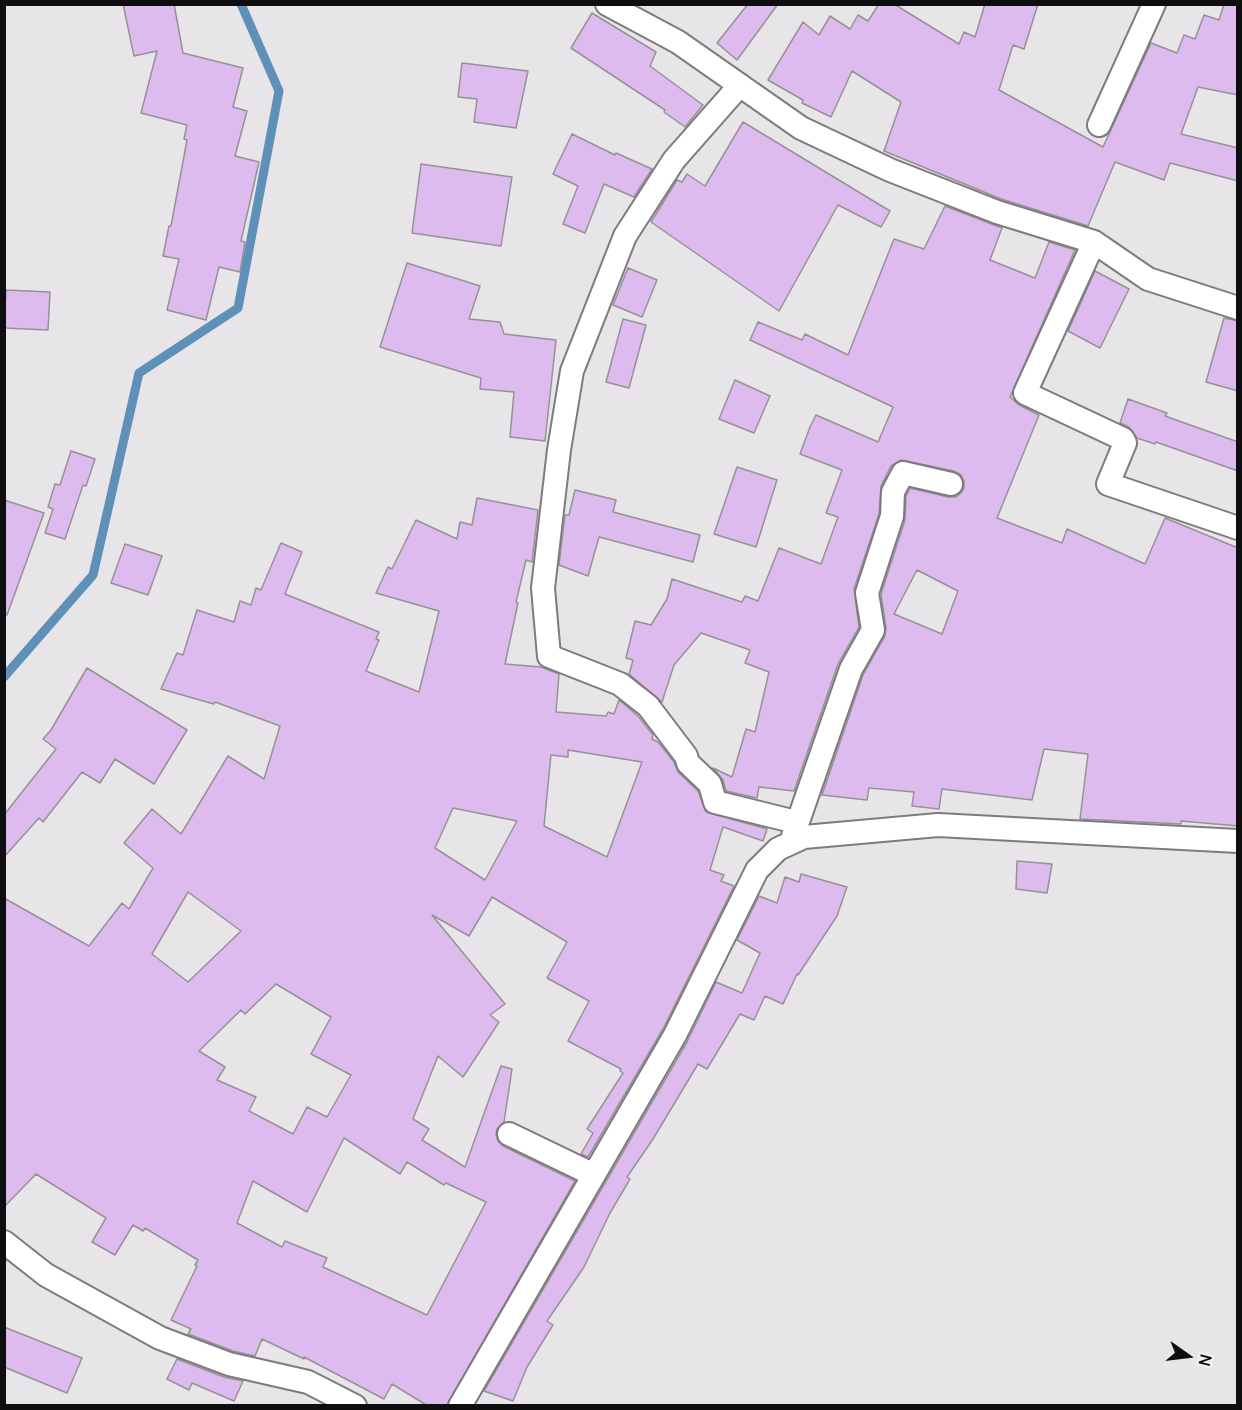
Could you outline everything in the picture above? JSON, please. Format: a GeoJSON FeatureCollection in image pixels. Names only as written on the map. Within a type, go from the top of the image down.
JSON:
{"type":"FeatureCollection","features":[{"type":"Feature","properties":{"kind":"street"},"geometry":{"type":"LineString","coordinates":[[607,4],[678,42],[801,128],[890,170],[998,212],[1094,242],[1148,279],[1238,308]]}},
{"type":"Feature","properties":{"kind":"street"},"geometry":{"type":"LineString","coordinates":[[1099,125],[1154,4]]}},
{"type":"Feature","properties":{"kind":"street"},"geometry":{"type":"LineString","coordinates":[[740,85],[674,160],[625,236],[572,371],[559,450],[543,588],[549,656],[620,684],[648,706],[686,756],[688,763],[711,784],[715,801],[804,837],[938,825],[1238,841]]}},
{"type":"Feature","properties":{"kind":"street"},"geometry":{"type":"LineString","coordinates":[[1094,242],[1025,393],[1123,439],[1125,443],[1108,484],[1238,528]]}},
{"type":"Feature","properties":{"kind":"street"},"geometry":{"type":"LineString","coordinates":[[460,1406],[675,1035],[757,870],[794,833],[851,669],[873,630],[867,593],[892,516],[893,492],[903,473],[951,484]]}},
{"type":"Feature","properties":{"kind":"street"},"geometry":{"type":"LineString","coordinates":[[509,1134],[594,1174]]}},
{"type":"Feature","properties":{"kind":"street"},"geometry":{"type":"LineString","coordinates":[[4,1242],[46,1275],[160,1338],[229,1364],[308,1382],[355,1406]]}},
{"type":"Feature","properties":{"kind":"building"},"geometry":{"type":"Polygon","coordinates":[[[123,4],[174,4],[183,53],[243,68],[233,107],[247,111],[235,156],[259,162],[241,241],[245,242],[240,272],[219,267],[206,320],[167,310],[179,259],[163,256],[187,140],[184,139],[187,125],[141,113],[157,51],[134,56],[123,4]]]}},
{"type":"Feature","properties":{"kind":"building"},"geometry":{"type":"Polygon","coordinates":[[[748,4],[778,4],[737,60],[717,43],[748,4]]]}},
{"type":"Feature","properties":{"kind":"building"},"geometry":{"type":"Polygon","coordinates":[[[879,4],[894,4],[959,44],[964,32],[975,37],[985,4],[1038,4],[1024,49],[1013,45],[999,90],[1103,147],[1151,43],[1177,53],[1184,35],[1195,39],[1204,15],[1219,20],[1224,4],[1238,4],[1238,95],[1198,87],[1181,134],[1238,148],[1238,181],[1170,163],[1164,180],[1115,162],[1088,226],[1001,199],[884,151],[901,102],[852,71],[831,117],[802,103],[803,100],[768,80],[803,22],[819,35],[830,16],[850,29],[858,15],[868,21],[879,4]]]}},
{"type":"Feature","properties":{"kind":"building"},"geometry":{"type":"Polygon","coordinates":[[[592,13],[656,52],[650,66],[703,105],[685,127],[664,112],[665,110],[571,48],[592,13]]]}},
{"type":"Feature","properties":{"kind":"building"},"geometry":{"type":"Polygon","coordinates":[[[462,63],[528,71],[516,128],[474,122],[477,99],[458,97],[462,63]]]}},
{"type":"Feature","properties":{"kind":"building"},"geometry":{"type":"Polygon","coordinates":[[[743,122],[890,211],[881,227],[838,205],[779,311],[651,222],[677,180],[682,182],[687,174],[705,186],[743,122]]]}},
{"type":"Feature","properties":{"kind":"building"},"geometry":{"type":"Polygon","coordinates":[[[572,134],[615,155],[616,153],[652,169],[634,197],[604,184],[585,233],[563,224],[578,186],[553,174],[572,134]]]}},
{"type":"Feature","properties":{"kind":"building"},"geometry":{"type":"Polygon","coordinates":[[[421,164],[512,177],[501,246],[412,233],[421,164]]]}},
{"type":"Feature","properties":{"kind":"building"},"geometry":{"type":"Polygon","coordinates":[[[945,206],[1002,228],[990,260],[1035,278],[1049,242],[1075,250],[1010,397],[1019,405],[1039,415],[997,518],[1062,543],[1067,529],[1145,564],[1165,518],[1238,548],[1238,826],[1181,821],[1181,824],[1080,819],[1088,754],[1044,749],[1032,800],[942,789],[939,809],[912,806],[914,792],[869,788],[867,800],[822,795],[863,675],[885,636],[881,594],[905,520],[906,496],[910,488],[956,497],[964,488],[964,481],[961,475],[954,471],[901,460],[891,466],[881,486],[879,514],[854,589],[859,627],[838,664],[794,791],[759,787],[757,798],[726,791],[723,780],[713,768],[732,777],[746,729],[755,732],[769,672],[745,663],[750,650],[701,633],[674,665],[662,702],[629,674],[633,660],[626,658],[635,621],[651,625],[667,599],[672,579],[742,602],[745,596],[758,601],[779,548],[821,564],[838,517],[826,513],[842,470],[800,454],[810,427],[816,415],[878,442],[893,407],[750,340],[758,322],[802,340],[805,334],[848,355],[894,239],[924,249],[945,206]],[[917,570],[894,614],[942,634],[958,591],[917,570]]]}},
{"type":"Feature","properties":{"kind":"building"},"geometry":{"type":"Polygon","coordinates":[[[407,263],[480,286],[469,319],[500,322],[504,334],[556,340],[545,441],[510,437],[514,392],[480,389],[481,378],[380,347],[407,263]]]}},
{"type":"Feature","properties":{"kind":"building"},"geometry":{"type":"Polygon","coordinates":[[[628,268],[657,280],[642,317],[613,305],[628,268]]]}},
{"type":"Feature","properties":{"kind":"building"},"geometry":{"type":"Polygon","coordinates":[[[1095,271],[1129,289],[1100,348],[1068,331],[1095,271]]]}},
{"type":"Feature","properties":{"kind":"building"},"geometry":{"type":"Polygon","coordinates":[[[6,290],[50,292],[48,330],[4,328],[6,290]]]}},
{"type":"Feature","properties":{"kind":"building"},"geometry":{"type":"Polygon","coordinates":[[[1224,318],[1238,321],[1238,391],[1206,382],[1224,318]]]}},
{"type":"Feature","properties":{"kind":"building"},"geometry":{"type":"Polygon","coordinates":[[[623,319],[646,325],[629,388],[606,382],[623,319]]]}},
{"type":"Feature","properties":{"kind":"building"},"geometry":{"type":"Polygon","coordinates":[[[735,380],[770,396],[754,433],[719,419],[735,380]]]}},
{"type":"Feature","properties":{"kind":"building"},"geometry":{"type":"Polygon","coordinates":[[[1128,399],[1167,413],[1165,416],[1238,442],[1238,471],[1156,442],[1155,444],[1137,438],[1129,427],[1120,423],[1128,399]]]}},
{"type":"Feature","properties":{"kind":"building"},"geometry":{"type":"Polygon","coordinates":[[[71,451],[95,459],[86,486],[83,485],[65,539],[45,533],[53,509],[48,507],[55,484],[60,485],[71,451]]]}},
{"type":"Feature","properties":{"kind":"building"},"geometry":{"type":"Polygon","coordinates":[[[737,467],[777,480],[756,547],[714,534],[737,467]]]}},
{"type":"Feature","properties":{"kind":"building"},"geometry":{"type":"Polygon","coordinates":[[[575,490],[616,500],[613,512],[700,535],[693,562],[599,537],[588,576],[559,565],[565,515],[569,515],[575,490]]]}},
{"type":"Feature","properties":{"kind":"building"},"geometry":{"type":"Polygon","coordinates":[[[477,498],[538,510],[532,562],[526,560],[505,664],[541,667],[559,674],[556,712],[606,716],[608,712],[614,714],[619,700],[638,716],[653,735],[652,739],[658,742],[674,762],[678,772],[698,791],[706,812],[767,829],[763,841],[723,827],[710,870],[724,875],[721,881],[734,886],[663,1029],[588,1157],[581,1154],[593,1133],[587,1129],[623,1073],[621,1069],[568,1041],[589,1001],[547,978],[567,942],[492,897],[469,936],[432,915],[505,1004],[490,1015],[499,1022],[463,1077],[438,1056],[413,1119],[429,1129],[422,1140],[465,1167],[501,1066],[512,1069],[504,1122],[497,1129],[496,1134],[498,1141],[503,1146],[575,1181],[446,1406],[428,1406],[392,1384],[384,1399],[304,1357],[304,1359],[262,1339],[255,1356],[233,1351],[188,1334],[191,1329],[171,1320],[198,1260],[145,1228],[143,1231],[133,1225],[115,1255],[92,1242],[106,1218],[36,1174],[4,1207],[4,898],[89,946],[122,903],[129,909],[153,868],[124,843],[152,809],[181,834],[228,756],[264,779],[280,726],[215,702],[214,704],[161,689],[177,653],[183,655],[197,610],[234,622],[240,601],[251,605],[256,588],[261,590],[281,543],[302,552],[285,594],[379,632],[376,639],[379,640],[366,671],[419,692],[439,611],[376,593],[388,567],[392,569],[416,520],[457,539],[460,522],[472,525],[477,498]],[[568,750],[568,757],[551,755],[544,826],[607,857],[642,762],[568,750]],[[453,808],[435,848],[485,880],[517,821],[453,808]],[[188,892],[152,954],[188,982],[241,931],[188,892]],[[276,984],[245,1014],[241,1010],[199,1051],[225,1067],[217,1080],[256,1097],[249,1111],[293,1134],[307,1107],[327,1117],[351,1075],[311,1054],[331,1017],[276,984]],[[344,1138],[307,1212],[253,1181],[237,1223],[282,1247],[285,1241],[327,1258],[323,1267],[427,1315],[486,1202],[446,1183],[444,1185],[407,1162],[400,1174],[344,1138]]]}},
{"type":"Feature","properties":{"kind":"building"},"geometry":{"type":"Polygon","coordinates":[[[4,500],[44,513],[7,615],[4,615],[4,500]]]}},
{"type":"Feature","properties":{"kind":"building"},"geometry":{"type":"Polygon","coordinates":[[[125,544],[162,556],[148,595],[111,583],[125,544]]]}},
{"type":"Feature","properties":{"kind":"building"},"geometry":{"type":"Polygon","coordinates":[[[87,668],[187,730],[154,784],[115,759],[100,783],[82,772],[43,822],[39,818],[4,857],[4,815],[56,749],[43,739],[51,730],[87,668]]]}},
{"type":"Feature","properties":{"kind":"building"},"geometry":{"type":"Polygon","coordinates":[[[1017,861],[1052,864],[1047,893],[1016,889],[1017,861]]]}},
{"type":"Feature","properties":{"kind":"building"},"geometry":{"type":"Polygon","coordinates":[[[801,874],[847,887],[837,916],[797,974],[783,1004],[765,996],[754,1020],[740,1014],[707,1069],[698,1064],[627,1177],[630,1179],[610,1213],[584,1267],[547,1321],[553,1325],[527,1367],[513,1401],[484,1391],[687,1042],[716,982],[742,993],[760,953],[737,940],[759,896],[777,903],[785,877],[799,882],[801,874]]]}},
{"type":"Feature","properties":{"kind":"building"},"geometry":{"type":"Polygon","coordinates":[[[4,1327],[82,1358],[67,1393],[4,1367],[4,1327]]]}},
{"type":"Feature","properties":{"kind":"building"},"geometry":{"type":"Polygon","coordinates":[[[177,1359],[224,1377],[243,1381],[234,1401],[192,1383],[189,1390],[167,1379],[177,1359]]]}},
{"type":"Feature","properties":{"kind":"waterway"},"geometry":{"type":"LineString","coordinates":[[4,677],[93,575],[139,373],[238,308],[279,91],[241,4]]}}]}
